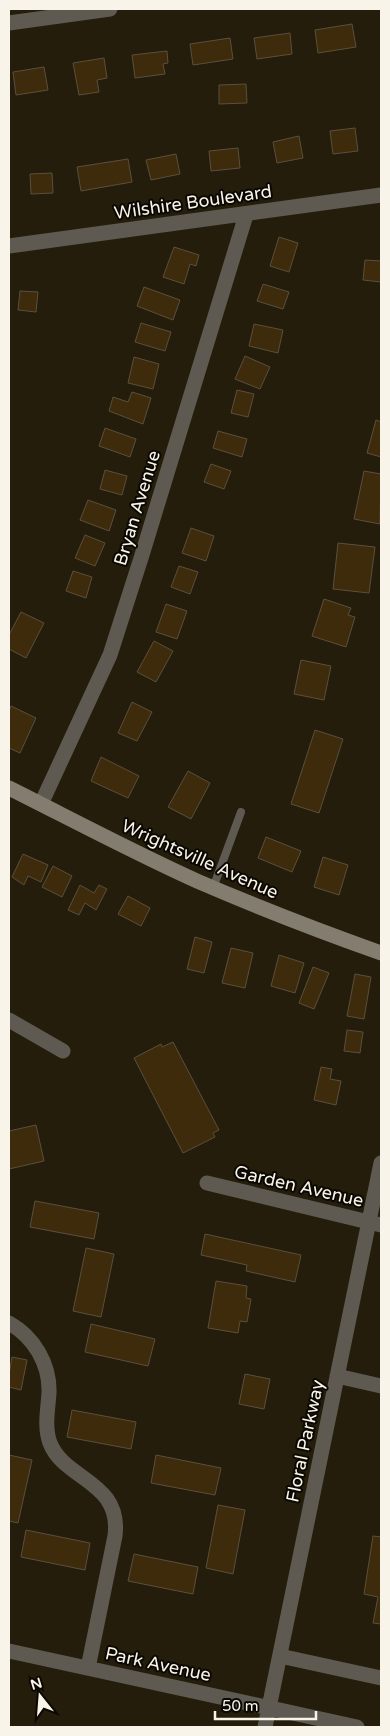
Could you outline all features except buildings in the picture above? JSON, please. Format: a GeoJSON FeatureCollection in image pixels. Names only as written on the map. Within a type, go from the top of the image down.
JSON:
{"type":"FeatureCollection","features":[{"type":"Feature","properties":{"kind":"street"},"geometry":{"type":"LineString","coordinates":[[9,23],[110,9]]}},
{"type":"Feature","properties":{"kind":"street","name":"Wilshire Boulevard"},"geometry":{"type":"LineString","coordinates":[[9,246],[381,195]]}},
{"type":"Feature","properties":{"kind":"street","name":"Bryan Avenue"},"geometry":{"type":"LineString","coordinates":[[40,804],[110,656],[246,215]]}},
{"type":"Feature","properties":{"kind":"street","name":"Wrightsville Avenue"},"geometry":{"type":"LineString","coordinates":[[9,788],[103,836],[213,888],[381,953]]}},
{"type":"Feature","properties":{"kind":"street"},"geometry":{"type":"LineString","coordinates":[[9,1020],[63,1051]]}},
{"type":"Feature","properties":{"kind":"street","name":"Floral Parkway"},"geometry":{"type":"LineString","coordinates":[[265,1727],[338,1376],[375,1223],[381,1163]]}},
{"type":"Feature","properties":{"kind":"street","name":"Garden Avenue"},"geometry":{"type":"LineString","coordinates":[[207,1183],[375,1223]]}},
{"type":"Feature","properties":{"kind":"street"},"geometry":{"type":"LineString","coordinates":[[9,1323],[28,1337],[44,1364],[49,1391],[48,1435],[55,1451],[66,1464],[90,1481],[100,1491],[109,1502],[114,1514],[116,1536],[88,1668]]}},
{"type":"Feature","properties":{"kind":"street"},"geometry":{"type":"LineString","coordinates":[[338,1376],[381,1386]]}},
{"type":"Feature","properties":{"kind":"street","name":"Park Avenue"},"geometry":{"type":"LineString","coordinates":[[9,1651],[357,1727]]}},
{"type":"Feature","properties":{"kind":"street"},"geometry":{"type":"LineString","coordinates":[[280,1656],[381,1678]]}},
{"type":"Feature","properties":{"kind":"lane"},"geometry":{"type":"LineString","coordinates":[[213,888],[241,812]]}}]}
